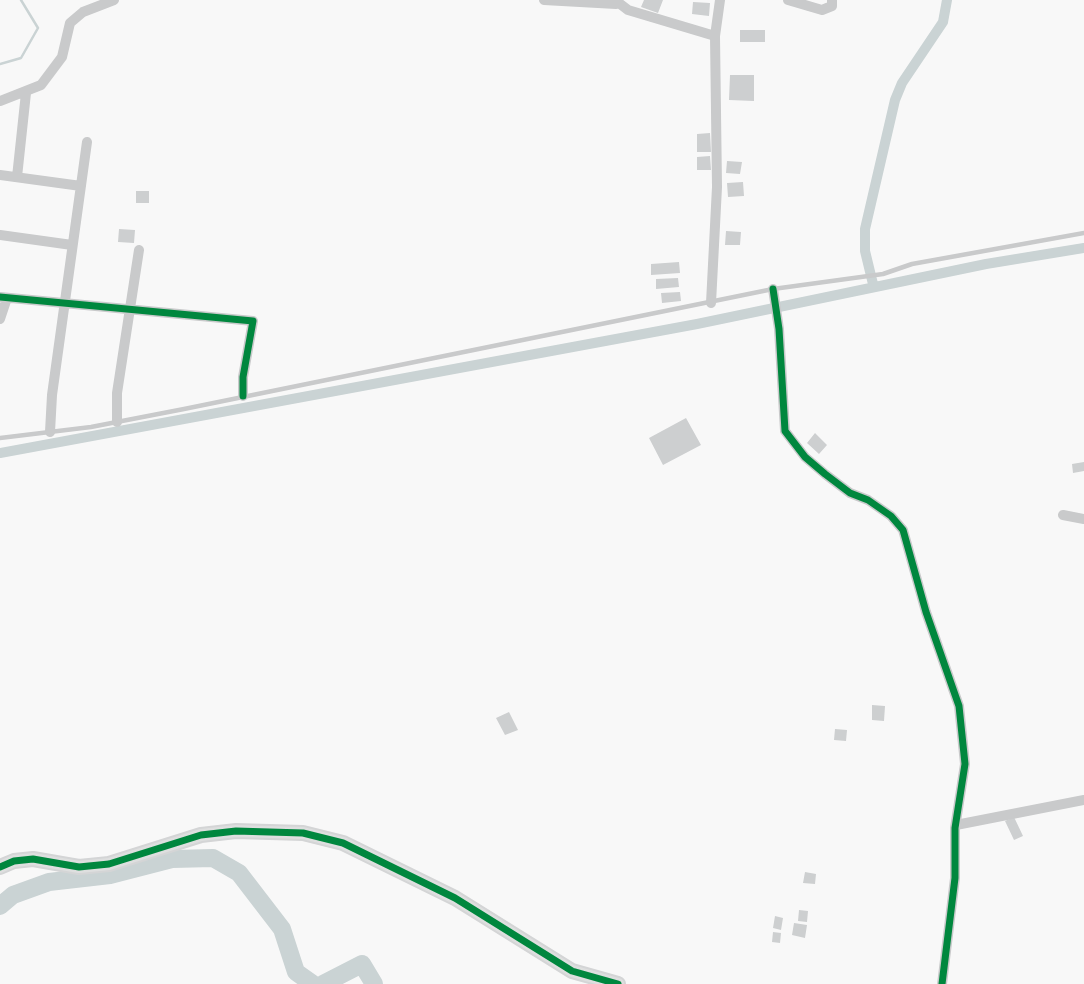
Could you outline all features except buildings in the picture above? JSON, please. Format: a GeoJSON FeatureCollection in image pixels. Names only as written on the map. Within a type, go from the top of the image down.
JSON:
{"type":"FeatureCollection","features":[{"type":"Feature","properties":{"kind":"street"},"geometry":{"type":"LineString","coordinates":[[0,102],[26,93],[53,73],[62,57],[70,23],[83,12],[114,0]]}},
{"type":"Feature","properties":{"kind":"street"},"geometry":{"type":"LineString","coordinates":[[544,0],[616,2],[715,36]]}},
{"type":"Feature","properties":{"kind":"street"},"geometry":{"type":"LineString","coordinates":[[711,303],[718,187],[715,36],[720,0]]}},
{"type":"Feature","properties":{"kind":"street"},"geometry":{"type":"LineString","coordinates":[[788,0],[822,10],[832,6],[832,0]]}},
{"type":"Feature","properties":{"kind":"street"},"geometry":{"type":"LineString","coordinates":[[18,177],[26,93]]}},
{"type":"Feature","properties":{"kind":"street"},"geometry":{"type":"LineString","coordinates":[[50,432],[64,304],[87,142]]}},
{"type":"Feature","properties":{"kind":"street"},"geometry":{"type":"LineString","coordinates":[[0,175],[81,186]]}},
{"type":"Feature","properties":{"kind":"street"},"geometry":{"type":"LineString","coordinates":[[0,235],[72,245]]}},
{"type":"Feature","properties":{"kind":"street"},"geometry":{"type":"LineString","coordinates":[[117,422],[117,393],[139,250]]}},
{"type":"Feature","properties":{"kind":"street"},"geometry":{"type":"LineString","coordinates":[[773,292],[779,329],[785,431],[805,457],[825,474],[850,494],[867,500],[891,516],[903,530],[922,600],[959,706],[965,764],[956,825],[956,878],[942,984]]}},
{"type":"Feature","properties":{"kind":"street"},"geometry":{"type":"LineString","coordinates":[[0,319],[3,297],[253,321],[243,377],[243,396]]}},
{"type":"Feature","properties":{"kind":"street"},"geometry":{"type":"LineString","coordinates":[[1063,515],[1084,519]]}},
{"type":"Feature","properties":{"kind":"street"},"geometry":{"type":"LineString","coordinates":[[956,825],[1084,800]]}},
{"type":"Feature","properties":{"kind":"street"},"geometry":{"type":"LineString","coordinates":[[0,867],[14,861],[33,859],[79,867],[109,864],[201,835],[236,831],[303,833],[343,843],[455,898],[572,971],[618,984]]}},
{"type":"Feature","properties":{"kind":"lane"},"geometry":{"type":"LineString","coordinates":[[0,438],[117,422],[711,303],[883,274],[912,264],[1084,233]]}},
{"type":"Feature","properties":{"kind":"waterway"},"geometry":{"type":"LineString","coordinates":[[0,64],[21,58],[38,28],[21,0]]}},
{"type":"Feature","properties":{"kind":"waterway"},"geometry":{"type":"LineString","coordinates":[[873,284],[865,251],[865,229],[895,100],[902,83],[943,22],[947,0]]}},
{"type":"Feature","properties":{"kind":"waterway"},"geometry":{"type":"LineString","coordinates":[[0,453],[697,324],[986,264],[1084,248]]}},
{"type":"Feature","properties":{"kind":"waterway"},"geometry":{"type":"LineString","coordinates":[[0,906],[13,895],[49,882],[110,875],[172,859],[213,858],[239,873],[282,929],[296,972],[313,984]]}},
{"type":"Feature","properties":{"kind":"waterway"},"geometry":{"type":"LineString","coordinates":[[323,984],[362,964],[374,984]]}},
{"type":"Feature","properties":{"kind":"cycle path"},"geometry":{"type":"LineString","coordinates":[[773,289],[779,329],[785,431],[805,457],[825,474],[850,493],[868,500],[891,516],[903,530],[926,612],[959,706],[965,764],[955,828],[955,878],[942,984]]}},
{"type":"Feature","properties":{"kind":"cycle path"},"geometry":{"type":"LineString","coordinates":[[0,297],[253,321],[243,377],[243,396]]}},
{"type":"Feature","properties":{"kind":"cycle path"},"geometry":{"type":"LineString","coordinates":[[0,867],[14,861],[33,859],[79,867],[109,864],[201,835],[236,831],[303,833],[343,843],[455,898],[572,971],[618,984]]}}]}
